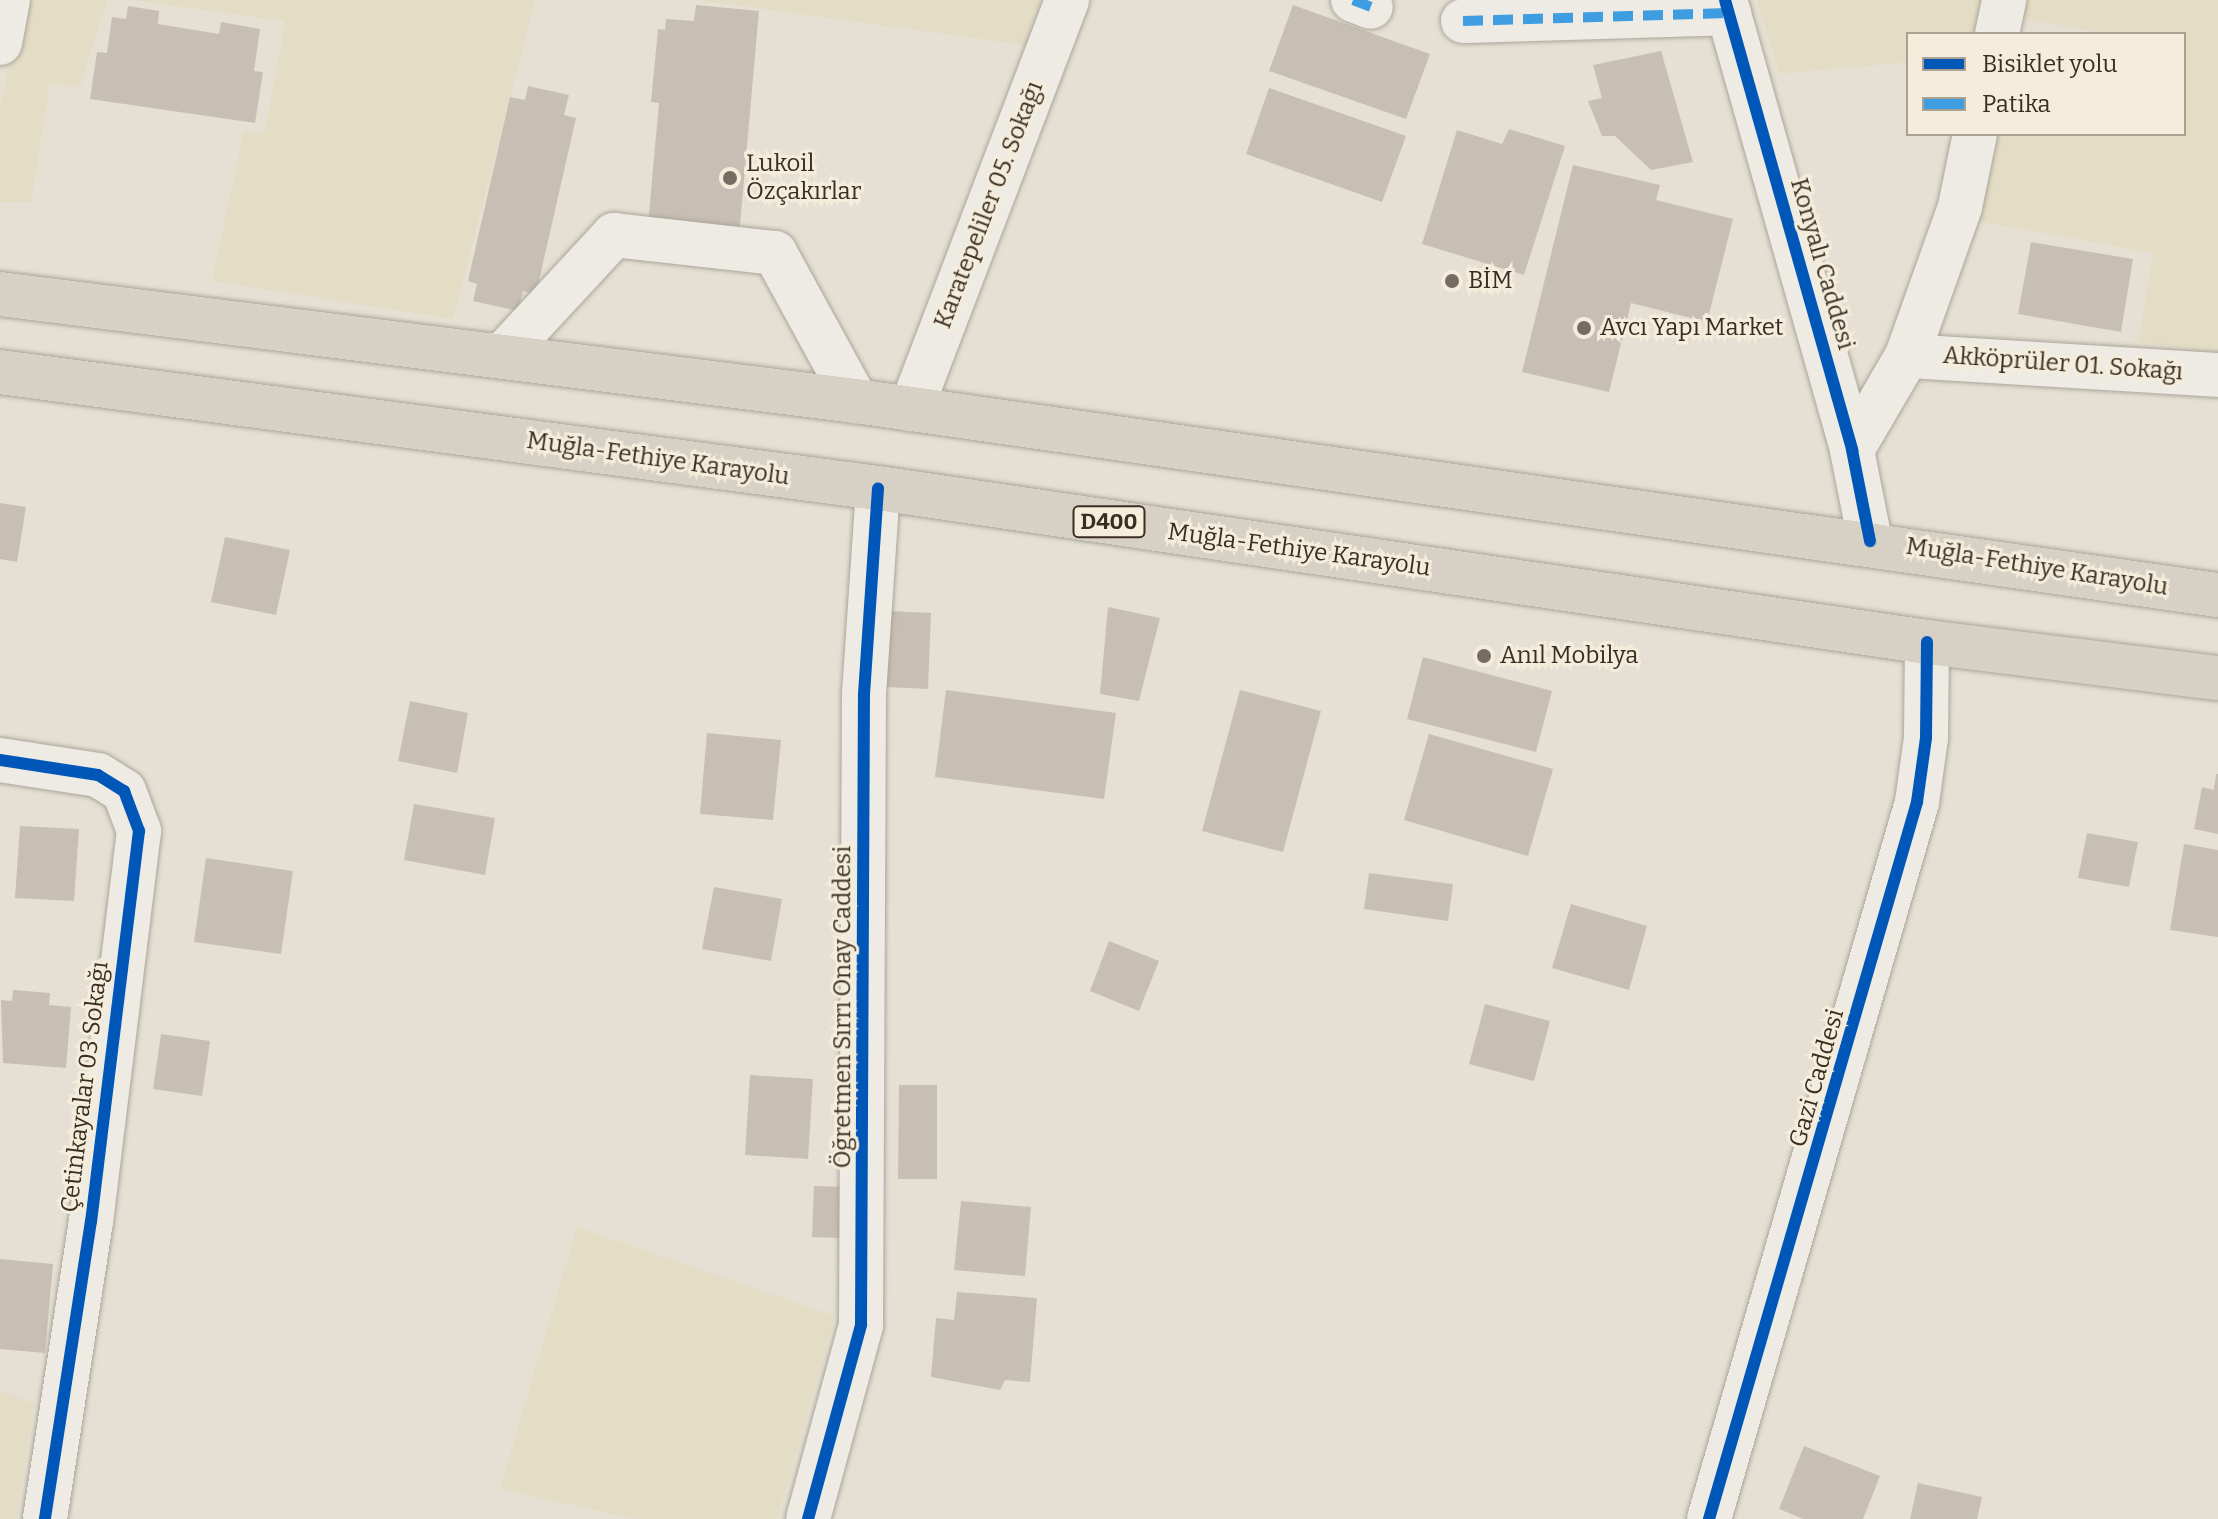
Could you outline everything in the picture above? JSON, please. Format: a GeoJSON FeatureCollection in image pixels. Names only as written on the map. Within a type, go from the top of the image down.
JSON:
{"type":"FeatureCollection","features":[{"type":"Feature","properties":{"kind":"highway","name":"Muğla-Fethiye Karayolu"},"geometry":{"type":"LineString","coordinates":[[0,294],[856,401],[1870,541],[2218,595]]}},
{"type":"Feature","properties":{"kind":"highway","name":"Muğla-Fethiye Karayolu"},"geometry":{"type":"LineString","coordinates":[[0,372],[878,488],[1927,642],[2218,678]]}},
{"type":"Feature","properties":{"kind":"street"},"geometry":{"type":"LineString","coordinates":[[0,43],[8,0]]}},
{"type":"Feature","properties":{"kind":"street","name":"Karatepeliler 05. Sokağı"},"geometry":{"type":"LineString","coordinates":[[911,409],[1067,0]]}},
{"type":"Feature","properties":{"kind":"street"},"geometry":{"type":"LineString","coordinates":[[1997,32],[2004,0]]}},
{"type":"Feature","properties":{"kind":"street"},"geometry":{"type":"LineString","coordinates":[[1463,21],[1727,6]]}},
{"type":"Feature","properties":{"kind":"street","name":"Konyalı Caddesi"},"geometry":{"type":"LineString","coordinates":[[1727,6],[1852,450],[1870,541]]}},
{"type":"Feature","properties":{"kind":"street"},"geometry":{"type":"LineString","coordinates":[[1852,450],[1907,356],[1960,207],[1975,136]]}},
{"type":"Feature","properties":{"kind":"street"},"geometry":{"type":"LineString","coordinates":[[502,356],[614,235],[775,253],[856,401]]}},
{"type":"Feature","properties":{"kind":"street","name":"Akköprüler 01. Sokağı"},"geometry":{"type":"LineString","coordinates":[[1907,356],[2051,360],[2218,375]]}},
{"type":"Feature","properties":{"kind":"street","name":"Öğretmen Sırrı Onay Caddesi"},"geometry":{"type":"LineString","coordinates":[[808,1519],[861,1325],[864,694],[878,488]]}},
{"type":"Feature","properties":{"kind":"street","name":"Gazi Caddesi"},"geometry":{"type":"LineString","coordinates":[[1709,1519],[1917,802],[1926,738],[1927,642]]}},
{"type":"Feature","properties":{"kind":"street","name":"Çetinkayalar 03 Sokağı"},"geometry":{"type":"LineString","coordinates":[[0,760],[98,775],[124,791],[139,831],[91,1221],[45,1519]]}},
{"type":"Feature","properties":{"kind":"shaded area"},"geometry":{"type":"Polygon","coordinates":[[[21,0],[107,0],[80,87],[50,83],[31,202],[0,202],[0,110],[21,0]]]}},
{"type":"Feature","properties":{"kind":"shaded area"},"geometry":{"type":"Polygon","coordinates":[[[130,0],[535,0],[453,319],[212,281],[244,130],[265,133],[285,21],[130,0]]]}},
{"type":"Feature","properties":{"kind":"shaded area"},"geometry":{"type":"Polygon","coordinates":[[[699,0],[1041,0],[1026,45],[699,0]]]}},
{"type":"Feature","properties":{"kind":"shaded area"},"geometry":{"type":"Polygon","coordinates":[[[1757,0],[1982,0],[1975,32],[1906,32],[1906,62],[1779,74],[1757,0]]]}},
{"type":"Feature","properties":{"kind":"shaded area"},"geometry":{"type":"Polygon","coordinates":[[[2021,0],[2218,0],[2218,352],[2139,342],[2153,253],[1976,221],[1995,136],[2186,136],[2186,32],[2097,32],[2016,18],[2021,0]]]}},
{"type":"Feature","properties":{"kind":"shaded area"},"geometry":{"type":"Polygon","coordinates":[[[577,1227],[835,1316],[777,1519],[636,1519],[500,1489],[577,1227]]]}},
{"type":"Feature","properties":{"kind":"shaded area"},"geometry":{"type":"Polygon","coordinates":[[[0,1390],[34,1404],[16,1519],[0,1519],[0,1390]]]}},
{"type":"Feature","properties":{"kind":"building"},"geometry":{"type":"Polygon","coordinates":[[[696,5],[759,11],[739,236],[648,224],[659,103],[651,102],[658,29],[665,30],[666,19],[694,21],[696,5]]]}},
{"type":"Feature","properties":{"kind":"building"},"geometry":{"type":"Polygon","coordinates":[[[1293,5],[1430,54],[1406,119],[1269,71],[1293,5]]]}},
{"type":"Feature","properties":{"kind":"building"},"geometry":{"type":"Polygon","coordinates":[[[128,6],[159,11],[158,24],[219,34],[221,22],[260,29],[254,71],[263,72],[255,123],[90,99],[97,52],[107,53],[112,17],[126,19],[128,6]]]}},
{"type":"Feature","properties":{"kind":"building"},"geometry":{"type":"Polygon","coordinates":[[[1661,51],[1693,162],[1651,170],[1615,136],[1602,136],[1588,101],[1602,98],[1593,65],[1661,51]]]}},
{"type":"Feature","properties":{"kind":"building"},"geometry":{"type":"Polygon","coordinates":[[[528,86],[569,95],[564,115],[576,118],[536,294],[523,291],[518,311],[473,301],[477,284],[468,281],[510,97],[525,100],[528,86]]]}},
{"type":"Feature","properties":{"kind":"building"},"geometry":{"type":"Polygon","coordinates":[[[1269,88],[1406,136],[1382,202],[1246,154],[1269,88]]]}},
{"type":"Feature","properties":{"kind":"building"},"geometry":{"type":"Polygon","coordinates":[[[1509,129],[1565,146],[1524,275],[1422,244],[1457,130],[1502,144],[1509,129]]]}},
{"type":"Feature","properties":{"kind":"building"},"geometry":{"type":"Polygon","coordinates":[[[1573,165],[1660,185],[1656,200],[1733,219],[1707,322],[1631,303],[1609,392],[1522,372],[1573,165]]]}},
{"type":"Feature","properties":{"kind":"building"},"geometry":{"type":"Polygon","coordinates":[[[2031,242],[2133,259],[2121,332],[2018,314],[2031,242]]]}},
{"type":"Feature","properties":{"kind":"building"},"geometry":{"type":"Polygon","coordinates":[[[0,503],[26,507],[17,562],[0,559],[0,503]]]}},
{"type":"Feature","properties":{"kind":"building"},"geometry":{"type":"Polygon","coordinates":[[[225,537],[290,550],[276,615],[211,602],[225,537]]]}},
{"type":"Feature","properties":{"kind":"building"},"geometry":{"type":"Polygon","coordinates":[[[1108,607],[1160,618],[1139,701],[1100,694],[1108,607]]]}},
{"type":"Feature","properties":{"kind":"building"},"geometry":{"type":"Polygon","coordinates":[[[889,611],[931,613],[928,689],[886,687],[889,611]]]}},
{"type":"Feature","properties":{"kind":"building"},"geometry":{"type":"Polygon","coordinates":[[[1423,657],[1552,691],[1536,752],[1407,719],[1423,657]]]}},
{"type":"Feature","properties":{"kind":"building"},"geometry":{"type":"Polygon","coordinates":[[[946,690],[1116,713],[1104,799],[935,777],[946,690]]]}},
{"type":"Feature","properties":{"kind":"building"},"geometry":{"type":"Polygon","coordinates":[[[1240,690],[1321,711],[1283,852],[1202,831],[1240,690]]]}},
{"type":"Feature","properties":{"kind":"building"},"geometry":{"type":"Polygon","coordinates":[[[410,701],[468,713],[457,773],[398,761],[410,701]]]}},
{"type":"Feature","properties":{"kind":"building"},"geometry":{"type":"Polygon","coordinates":[[[707,733],[781,740],[773,820],[700,814],[707,733]]]}},
{"type":"Feature","properties":{"kind":"building"},"geometry":{"type":"Polygon","coordinates":[[[1429,734],[1553,769],[1528,856],[1404,820],[1429,734]]]}},
{"type":"Feature","properties":{"kind":"building"},"geometry":{"type":"Polygon","coordinates":[[[2216,774],[2218,834],[2194,829],[2202,787],[2214,790],[2216,774]]]}},
{"type":"Feature","properties":{"kind":"building"},"geometry":{"type":"Polygon","coordinates":[[[414,804],[495,818],[485,875],[404,860],[414,804]]]}},
{"type":"Feature","properties":{"kind":"building"},"geometry":{"type":"Polygon","coordinates":[[[20,826],[79,829],[74,901],[15,898],[20,826]]]}},
{"type":"Feature","properties":{"kind":"building"},"geometry":{"type":"Polygon","coordinates":[[[2087,833],[2138,842],[2129,887],[2078,878],[2087,833]]]}},
{"type":"Feature","properties":{"kind":"building"},"geometry":{"type":"Polygon","coordinates":[[[2184,844],[2218,850],[2218,937],[2170,930],[2184,844]]]}},
{"type":"Feature","properties":{"kind":"building"},"geometry":{"type":"Polygon","coordinates":[[[206,858],[293,871],[281,954],[194,942],[206,858]]]}},
{"type":"Feature","properties":{"kind":"building"},"geometry":{"type":"Polygon","coordinates":[[[1369,873],[1453,884],[1448,921],[1364,909],[1369,873]]]}},
{"type":"Feature","properties":{"kind":"building"},"geometry":{"type":"Polygon","coordinates":[[[714,887],[782,899],[771,961],[702,949],[714,887]]]}},
{"type":"Feature","properties":{"kind":"building"},"geometry":{"type":"Polygon","coordinates":[[[1571,904],[1647,926],[1629,990],[1552,968],[1571,904]]]}},
{"type":"Feature","properties":{"kind":"building"},"geometry":{"type":"Polygon","coordinates":[[[1109,941],[1159,961],[1139,1011],[1090,991],[1109,941]]]}},
{"type":"Feature","properties":{"kind":"building"},"geometry":{"type":"Polygon","coordinates":[[[13,990],[50,993],[49,1005],[71,1007],[66,1068],[3,1063],[1,1000],[12,1001],[13,990]]]}},
{"type":"Feature","properties":{"kind":"building"},"geometry":{"type":"Polygon","coordinates":[[[1485,1004],[1550,1021],[1534,1081],[1469,1064],[1485,1004]]]}},
{"type":"Feature","properties":{"kind":"building"},"geometry":{"type":"Polygon","coordinates":[[[161,1034],[210,1041],[202,1096],[153,1089],[161,1034]]]}},
{"type":"Feature","properties":{"kind":"building"},"geometry":{"type":"Polygon","coordinates":[[[750,1075],[813,1079],[808,1159],[745,1155],[750,1075]]]}},
{"type":"Feature","properties":{"kind":"building"},"geometry":{"type":"Polygon","coordinates":[[[899,1085],[937,1085],[937,1179],[898,1179],[899,1085]]]}},
{"type":"Feature","properties":{"kind":"building"},"geometry":{"type":"Polygon","coordinates":[[[814,1186],[843,1187],[841,1238],[812,1237],[814,1186]]]}},
{"type":"Feature","properties":{"kind":"building"},"geometry":{"type":"Polygon","coordinates":[[[961,1201],[1031,1207],[1025,1276],[954,1270],[961,1201]]]}},
{"type":"Feature","properties":{"kind":"building"},"geometry":{"type":"Polygon","coordinates":[[[0,1259],[53,1264],[45,1353],[0,1349],[0,1259]]]}},
{"type":"Feature","properties":{"kind":"building"},"geometry":{"type":"Polygon","coordinates":[[[957,1292],[1037,1298],[1030,1382],[1005,1380],[1000,1390],[931,1377],[936,1318],[954,1320],[957,1292]]]}},
{"type":"Feature","properties":{"kind":"building"},"geometry":{"type":"Polygon","coordinates":[[[1804,1446],[1880,1476],[1863,1519],[1803,1519],[1779,1509],[1804,1446]]]}},
{"type":"Feature","properties":{"kind":"building"},"geometry":{"type":"Polygon","coordinates":[[[1918,1483],[1982,1497],[1977,1519],[1910,1519],[1918,1483]]]}},
{"type":"Feature","properties":{"kind":"marked path"},"geometry":{"type":"LineString","coordinates":[[1353,0],[1371,7]]}},
{"type":"Feature","properties":{"kind":"marked path"},"geometry":{"type":"LineString","coordinates":[[1463,21],[1729,13]]}},
{"type":"Feature","properties":{"kind":"cycle path"},"geometry":{"type":"LineString","coordinates":[[1725,0],[1852,450],[1870,541]]}},
{"type":"Feature","properties":{"kind":"cycle path"},"geometry":{"type":"LineString","coordinates":[[808,1519],[861,1325],[864,694],[878,488]]}},
{"type":"Feature","properties":{"kind":"cycle path"},"geometry":{"type":"LineString","coordinates":[[1709,1519],[1917,802],[1926,738],[1927,642]]}},
{"type":"Feature","properties":{"kind":"cycle path"},"geometry":{"type":"LineString","coordinates":[[0,760],[98,775],[124,791],[139,831],[91,1221],[45,1519]]}},
{"type":"Feature","properties":{"kind":"place","name":"Lukoil Özçakırlar"},"geometry":{"type":"Point","coordinates":[730,178]}},
{"type":"Feature","properties":{"kind":"place","name":"BİM"},"geometry":{"type":"Point","coordinates":[1452,281]}},
{"type":"Feature","properties":{"kind":"place","name":"Avcı Yapı Market"},"geometry":{"type":"Point","coordinates":[1584,328]}},
{"type":"Feature","properties":{"kind":"place","name":"Anıl Mobilya"},"geometry":{"type":"Point","coordinates":[1484,656]}}]}
